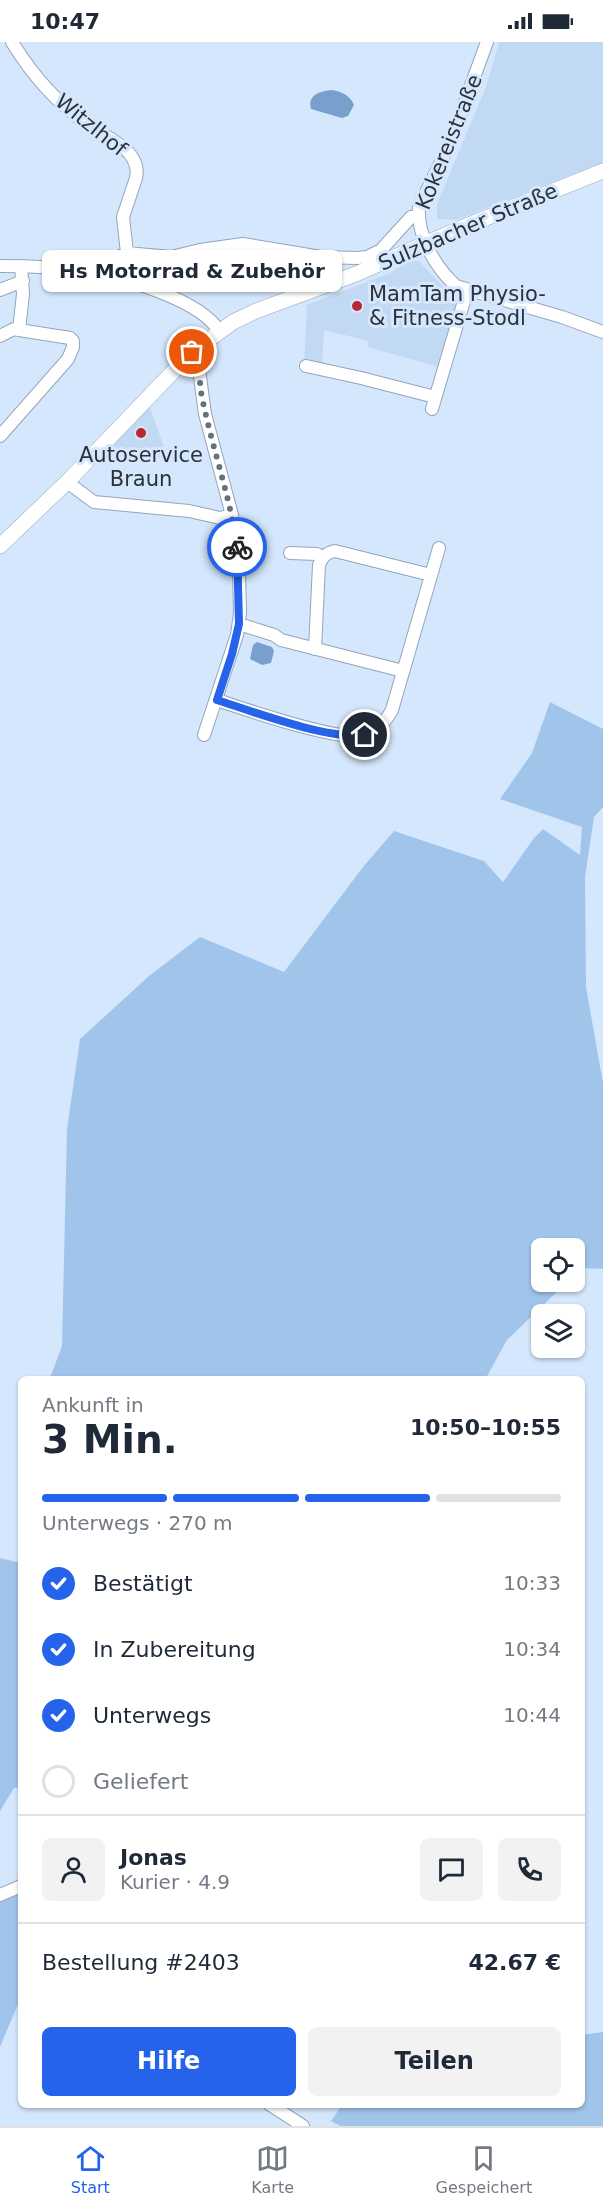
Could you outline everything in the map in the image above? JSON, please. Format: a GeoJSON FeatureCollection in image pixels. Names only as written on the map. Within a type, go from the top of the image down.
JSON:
{"type":"FeatureCollection","features":[{"type":"Feature","properties":{"kind":"main road","name":"Sulzbacher Straße"},"geometry":{"type":"LineString","coordinates":[[0,546],[67,482],[192,352],[219,331],[256,311],[356,273],[603,171]]}},
{"type":"Feature","properties":{"kind":"street","name":"Witzlhof"},"geometry":{"type":"LineString","coordinates":[[12,42],[66,108],[128,152],[136,163],[136,178],[123,217],[127,253]]}},
{"type":"Feature","properties":{"kind":"street","name":"Kokereistraße"},"geometry":{"type":"LineString","coordinates":[[487,42],[454,134],[419,207],[419,216],[427,243],[436,265],[443,275],[456,286],[562,317],[603,332]]}},
{"type":"Feature","properties":{"kind":"street"},"geometry":{"type":"LineString","coordinates":[[105,275],[106,270],[121,254],[171,257],[243,244],[321,257],[367,257],[381,250],[411,217],[419,216]]}},
{"type":"Feature","properties":{"kind":"street"},"geometry":{"type":"LineString","coordinates":[[0,266],[84,271],[105,275],[170,295],[198,309],[216,325],[219,331]]}},
{"type":"Feature","properties":{"kind":"street"},"geometry":{"type":"LineString","coordinates":[[19,330],[24,294],[21,266]]}},
{"type":"Feature","properties":{"kind":"street"},"geometry":{"type":"LineString","coordinates":[[0,290],[22,281]]}},
{"type":"Feature","properties":{"kind":"street"},"geometry":{"type":"LineString","coordinates":[[306,366],[361,378],[433,403],[467,291]]}},
{"type":"Feature","properties":{"kind":"street"},"geometry":{"type":"LineString","coordinates":[[0,336],[14,329],[70,338],[73,341],[68,359],[0,436]]}},
{"type":"Feature","properties":{"kind":"street"},"geometry":{"type":"LineString","coordinates":[[192,352],[198,362],[205,414],[232,515],[238,560],[239,624],[232,654],[204,735]]}},
{"type":"Feature","properties":{"kind":"street"},"geometry":{"type":"LineString","coordinates":[[67,482],[94,502],[189,511],[220,518],[232,515]]}},
{"type":"Feature","properties":{"kind":"street"},"geometry":{"type":"LineString","coordinates":[[217,700],[344,736],[365,735],[375,731],[388,718],[392,710],[438,548]]}},
{"type":"Feature","properties":{"kind":"street"},"geometry":{"type":"LineString","coordinates":[[315,649],[319,565],[327,553],[335,551],[431,575]]}},
{"type":"Feature","properties":{"kind":"street"},"geometry":{"type":"LineString","coordinates":[[290,553],[317,554],[322,558]]}},
{"type":"Feature","properties":{"kind":"street"},"geometry":{"type":"LineString","coordinates":[[239,624],[274,635],[281,640],[403,671]]}},
{"type":"Feature","properties":{"kind":"street"},"geometry":{"type":"LineString","coordinates":[[0,1895],[18,1887]]}},
{"type":"Feature","properties":{"kind":"street"},"geometry":{"type":"LineString","coordinates":[[274,2108],[303,2126]]}},
{"type":"Feature","properties":{"kind":"shaded area"},"geometry":{"type":"Polygon","coordinates":[[[499,42],[603,42],[603,162],[456,220],[437,219],[437,204],[486,87],[499,42]]]}},
{"type":"Feature","properties":{"kind":"shaded area"},"geometry":{"type":"Polygon","coordinates":[[[332,90],[345,94],[354,105],[348,116],[342,118],[311,109],[310,104],[313,97],[323,91],[332,90]]]}},
{"type":"Feature","properties":{"kind":"shaded area"},"geometry":{"type":"Polygon","coordinates":[[[407,261],[419,261],[446,290],[469,302],[447,369],[367,347],[369,341],[324,330],[322,367],[304,365],[307,305],[390,273],[407,261]]]}},
{"type":"Feature","properties":{"kind":"shaded area"},"geometry":{"type":"Polygon","coordinates":[[[149,405],[168,458],[102,454],[149,405]]]}},
{"type":"Feature","properties":{"kind":"shaded area"},"geometry":{"type":"Polygon","coordinates":[[[257,642],[272,647],[274,651],[271,663],[262,665],[250,659],[253,645],[257,642]]]}},
{"type":"Feature","properties":{"kind":"shaded area"},"geometry":{"type":"Polygon","coordinates":[[[550,702],[603,729],[603,807],[594,817],[585,877],[586,987],[603,1083],[603,1269],[585,1268],[585,1238],[531,1238],[531,1292],[557,1292],[544,1304],[531,1304],[531,1317],[507,1340],[487,1376],[51,1376],[62,1346],[67,1129],[80,1039],[149,976],[200,937],[284,972],[363,867],[394,831],[484,861],[503,882],[543,829],[580,855],[582,827],[500,799],[532,753],[550,702]]]}},
{"type":"Feature","properties":{"kind":"shaded area"},"geometry":{"type":"Polygon","coordinates":[[[0,1558],[18,1562],[18,1787],[14,1788],[0,1811],[0,1558]]]}},
{"type":"Feature","properties":{"kind":"shaded area"},"geometry":{"type":"Polygon","coordinates":[[[18,1893],[18,2004],[0,2047],[0,1902],[18,1893]]]}},
{"type":"Feature","properties":{"kind":"shaded area"},"geometry":{"type":"Polygon","coordinates":[[[603,2032],[603,2126],[340,2126],[331,2121],[340,2108],[585,2108],[585,2035],[603,2032]]]}},
{"type":"Feature","properties":{"kind":"way so far"},"geometry":{"type":"LineString","coordinates":[[192,352],[198,362],[205,414],[232,515],[237,547]]}},
{"type":"Feature","properties":{"kind":"place","name":"MamTam Physio- & Fitness-Stodl"},"geometry":{"type":"Point","coordinates":[357,306]}},
{"type":"Feature","properties":{"kind":"place","name":"Hs Motorrad & Zubehör"},"geometry":{"type":"Point","coordinates":[192,352]}},
{"type":"Feature","properties":{"kind":"place","name":"Autoservice Braun"},"geometry":{"type":"Point","coordinates":[141,433]}},
{"type":"Feature","properties":{"kind":"route"},"geometry":{"type":"LineString","coordinates":[[237,547],[239,624],[217,700],[344,736],[365,735]]}}]}
